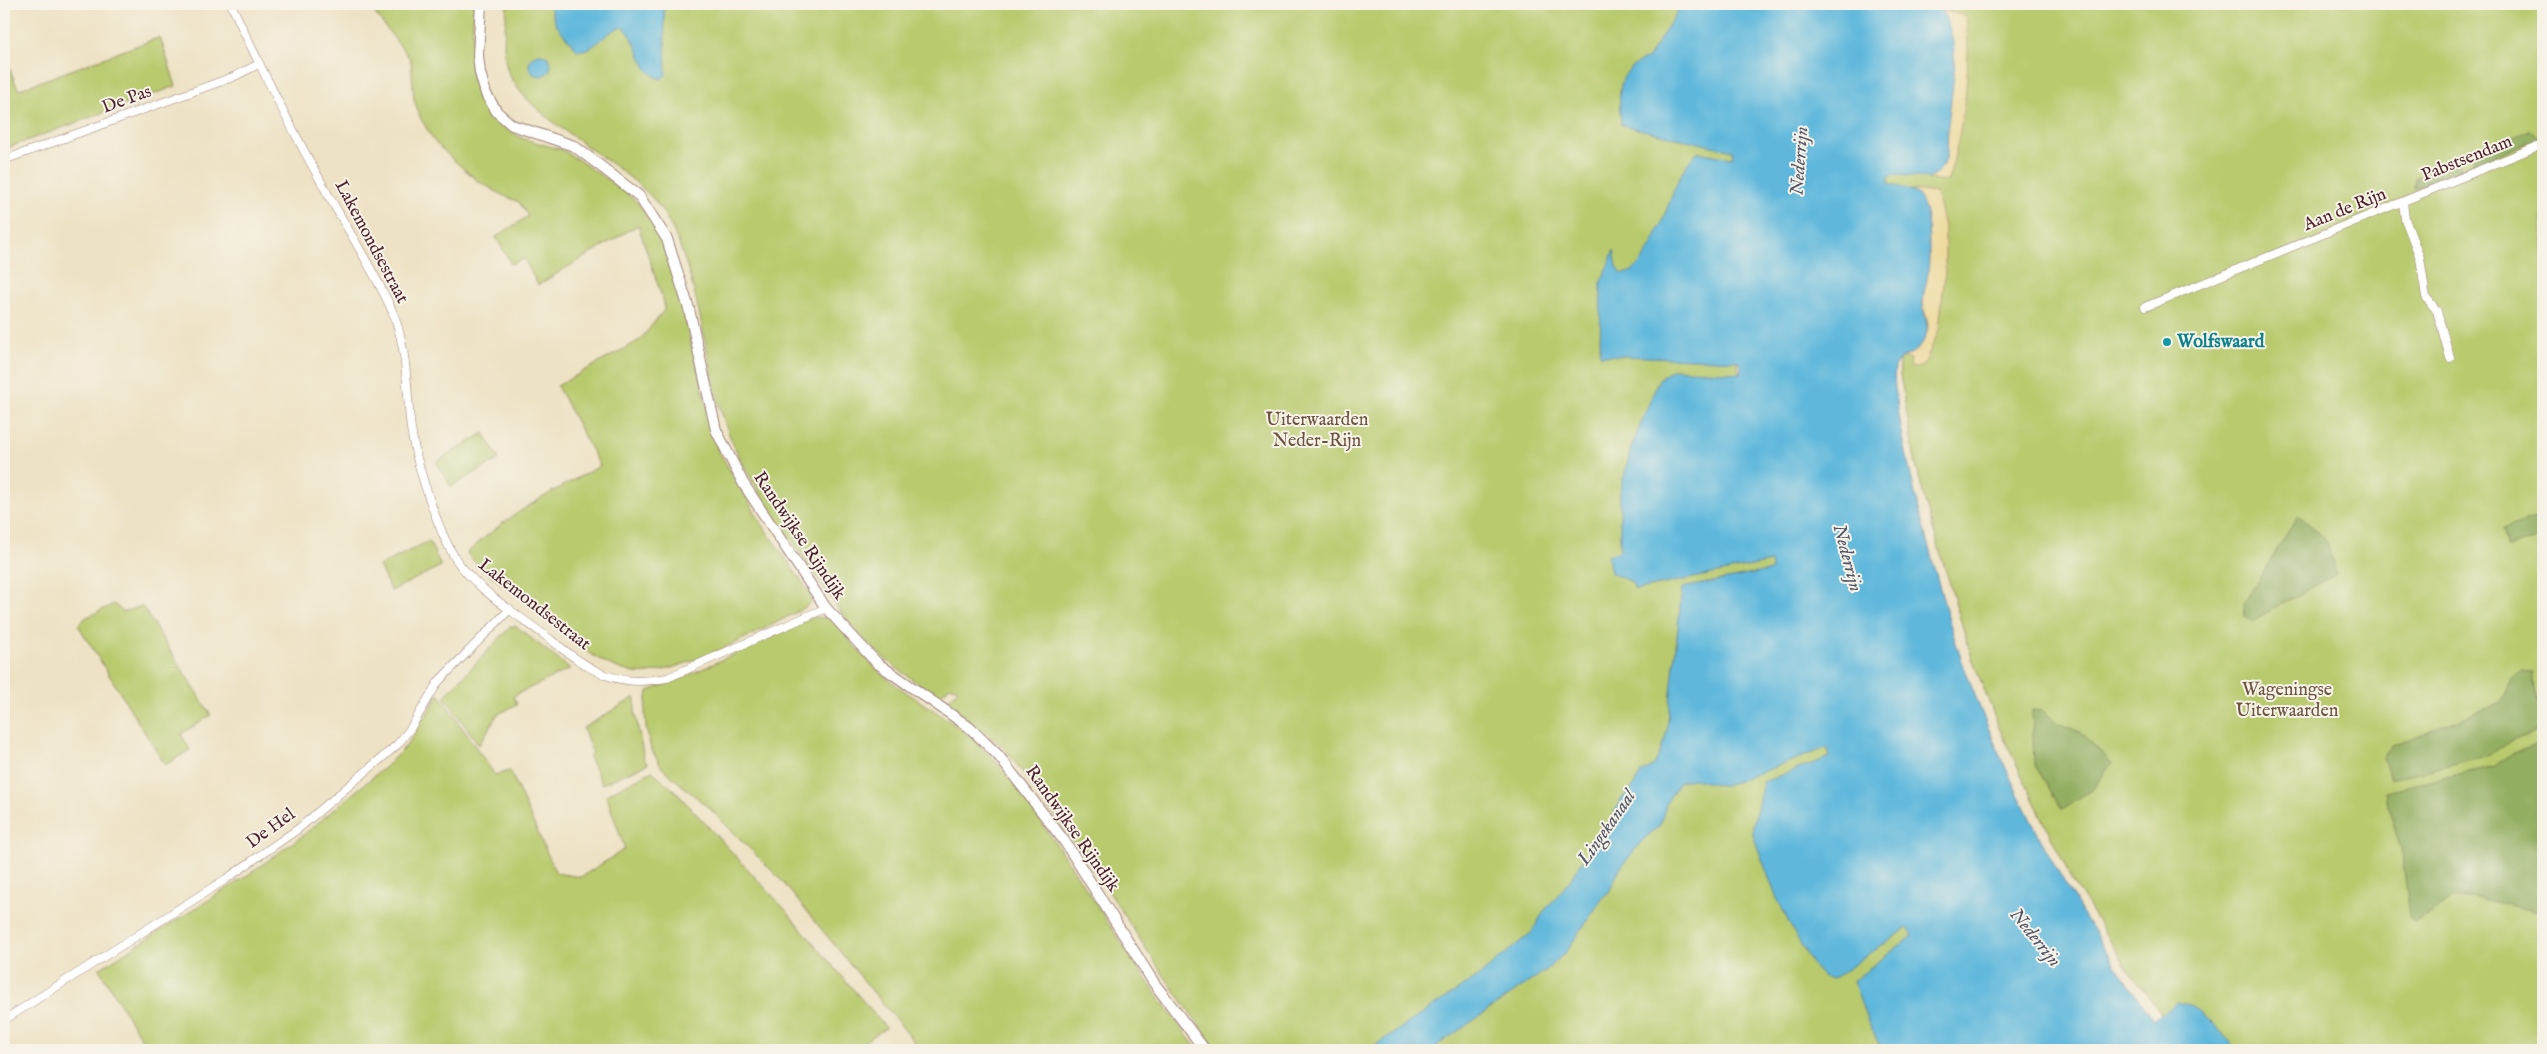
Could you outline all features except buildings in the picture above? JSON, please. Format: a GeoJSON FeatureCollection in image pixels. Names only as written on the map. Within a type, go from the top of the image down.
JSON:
{"type":"FeatureCollection","features":[{"type":"Feature","properties":{"kind":"street","name":"Lakemondsestraat"},"geometry":{"type":"LineString","coordinates":[[231,4],[297,138],[390,306],[405,355],[414,450],[449,549],[461,566],[510,609],[594,670],[617,680],[644,683],[667,678],[826,608]]}},
{"type":"Feature","properties":{"kind":"street","name":"Randwijkse Rijndijk"},"geometry":{"type":"LineString","coordinates":[[481,4],[478,55],[480,73],[486,94],[497,112],[512,125],[574,146],[638,196],[667,239],[689,309],[716,430],[743,483],[826,608],[877,663],[969,728],[998,754],[1065,842],[1154,983],[1205,1050]]}},
{"type":"Feature","properties":{"kind":"street","name":"De Pas"},"geometry":{"type":"LineString","coordinates":[[4,160],[233,77],[259,64]]}},
{"type":"Feature","properties":{"kind":"street","name":"Pabstsendam"},"geometry":{"type":"LineString","coordinates":[[2403,202],[2543,144]]}},
{"type":"Feature","properties":{"kind":"street","name":"Aan de Rijn"},"geometry":{"type":"LineString","coordinates":[[2145,307],[2403,202],[2405,219],[2420,258],[2426,297],[2437,311],[2450,358]]}},
{"type":"Feature","properties":{"kind":"street","name":"De Hel"},"geometry":{"type":"LineString","coordinates":[[4,1020],[226,879],[298,829],[397,745],[410,729],[438,682],[510,609]]}},
{"type":"Feature","properties":{"kind":"green space"},"geometry":{"type":"Polygon","coordinates":[[[392,4],[474,4],[471,75],[484,110],[497,122],[521,138],[563,150],[622,189],[638,203],[658,233],[672,268],[718,450],[767,532],[810,593],[811,602],[806,607],[746,638],[695,660],[650,673],[634,673],[606,663],[581,648],[468,555],[467,553],[483,539],[515,515],[600,466],[557,386],[640,340],[664,310],[664,303],[638,225],[538,285],[524,259],[511,264],[496,237],[528,216],[519,202],[502,195],[478,181],[434,141],[420,117],[414,100],[411,60],[373,11],[392,4]]]}},
{"type":"Feature","properties":{"kind":"green space","name":"Uiterwaarden Neder-Rijn"},"geometry":{"type":"Polygon","coordinates":[[[507,4],[1724,4],[1734,154],[1737,360],[1772,567],[1830,752],[1988,1050],[1217,1050],[1162,973],[1094,869],[1003,747],[946,703],[958,689],[950,686],[938,697],[879,653],[838,609],[754,484],[733,444],[718,400],[688,269],[668,220],[655,201],[639,185],[550,119],[530,102],[515,85],[507,68],[504,53],[507,4]]]}},
{"type":"Feature","properties":{"kind":"green space","name":"Wageningse Uiterwaarden"},"geometry":{"type":"Polygon","coordinates":[[[1904,4],[2543,4],[2543,1050],[2193,1050],[2164,1013],[2162,1014],[2157,1008],[2124,964],[2073,882],[2000,730],[1972,658],[1924,498],[1914,455],[1900,375],[1889,178],[1904,4]]]}},
{"type":"Feature","properties":{"kind":"green space"},"geometry":{"type":"Polygon","coordinates":[[[160,37],[176,86],[4,149],[4,63],[7,62],[18,89],[20,89],[160,37]]]}},
{"type":"Feature","properties":{"kind":"green space"},"geometry":{"type":"Polygon","coordinates":[[[2530,130],[2538,138],[2473,165],[2473,154],[2530,130]]]}},
{"type":"Feature","properties":{"kind":"green space"},"geometry":{"type":"Polygon","coordinates":[[[2456,161],[2463,169],[2414,189],[2416,177],[2456,161]]]}},
{"type":"Feature","properties":{"kind":"green space"},"geometry":{"type":"Polygon","coordinates":[[[484,433],[499,459],[451,487],[436,462],[484,433]]]}},
{"type":"Feature","properties":{"kind":"green space"},"geometry":{"type":"Polygon","coordinates":[[[2543,515],[2543,537],[2507,548],[2502,529],[2543,515]]]}},
{"type":"Feature","properties":{"kind":"green space"},"geometry":{"type":"Polygon","coordinates":[[[2298,516],[2304,519],[2327,542],[2336,574],[2252,621],[2245,617],[2244,603],[2298,516]]]}},
{"type":"Feature","properties":{"kind":"green space"},"geometry":{"type":"Polygon","coordinates":[[[429,541],[441,566],[391,591],[379,566],[429,541]]]}},
{"type":"Feature","properties":{"kind":"green space"},"geometry":{"type":"Polygon","coordinates":[[[114,604],[123,612],[142,606],[211,715],[181,734],[190,750],[165,765],[78,625],[85,618],[114,604]]]}},
{"type":"Feature","properties":{"kind":"green space"},"geometry":{"type":"Polygon","coordinates":[[[813,617],[833,620],[878,671],[970,736],[992,757],[1027,801],[1144,976],[1198,1050],[921,1050],[780,879],[710,809],[663,769],[651,749],[646,728],[645,712],[648,691],[687,676],[813,617]]]}},
{"type":"Feature","properties":{"kind":"green space"},"geometry":{"type":"Polygon","coordinates":[[[516,626],[570,669],[513,696],[517,704],[497,715],[479,745],[444,697],[510,627],[516,626]]]}},
{"type":"Feature","properties":{"kind":"green space"},"geometry":{"type":"Polygon","coordinates":[[[2522,671],[2534,672],[2543,728],[2506,744],[2489,755],[2390,779],[2383,757],[2392,746],[2500,703],[2507,695],[2511,678],[2522,671]]]}},
{"type":"Feature","properties":{"kind":"green space"},"geometry":{"type":"Polygon","coordinates":[[[439,694],[495,775],[510,771],[556,873],[581,877],[625,849],[606,795],[652,771],[674,790],[782,906],[886,1028],[851,1050],[148,1050],[99,969],[242,879],[302,836],[385,767],[407,745],[439,694]]]}},
{"type":"Feature","properties":{"kind":"green space"},"geometry":{"type":"Polygon","coordinates":[[[635,697],[635,712],[644,759],[648,764],[602,784],[589,757],[592,752],[583,728],[635,697]]]}},
{"type":"Feature","properties":{"kind":"green space"},"geometry":{"type":"Polygon","coordinates":[[[2032,710],[2043,711],[2058,723],[2080,732],[2112,763],[2093,789],[2062,809],[2034,764],[2032,710]]]}},
{"type":"Feature","properties":{"kind":"green space"},"geometry":{"type":"Polygon","coordinates":[[[2543,742],[2543,913],[2482,899],[2454,897],[2415,923],[2410,916],[2402,854],[2388,806],[2386,791],[2494,766],[2512,754],[2543,742]]]}},
{"type":"Feature","properties":{"kind":"sand"},"geometry":{"type":"Polygon","coordinates":[[[1941,10],[1966,16],[1968,37],[1965,100],[1958,141],[1948,181],[1929,179],[1944,165],[1946,151],[1946,19],[1941,10]]]}},
{"type":"Feature","properties":{"kind":"sand"},"geometry":{"type":"Polygon","coordinates":[[[1912,190],[1936,193],[1945,231],[1945,272],[1939,330],[1924,365],[1917,368],[1910,367],[1911,359],[1904,358],[1922,341],[1928,328],[1923,304],[1928,258],[1928,228],[1920,201],[1912,190]]]}},
{"type":"Feature","properties":{"kind":"water"},"geometry":{"type":"Polygon","coordinates":[[[549,4],[664,4],[666,75],[661,79],[648,70],[629,33],[623,27],[611,32],[589,48],[577,50],[556,25],[549,4]]]}},
{"type":"Feature","properties":{"kind":"water","name":"Nederrijn"},"geometry":{"type":"Polygon","coordinates":[[[1682,4],[1905,4],[1941,10],[1948,24],[1954,53],[1945,162],[1940,170],[1929,179],[1894,174],[1889,176],[1889,183],[1910,190],[1918,195],[1924,206],[1928,225],[1929,265],[1923,301],[1927,333],[1920,346],[1899,360],[1894,374],[1902,433],[1928,545],[1947,614],[1980,709],[2000,756],[2045,848],[2096,936],[2154,1020],[2177,1002],[2187,1005],[2204,1014],[2237,1050],[1882,1050],[1867,1020],[1853,981],[1913,935],[1907,928],[1833,979],[1823,977],[1814,967],[1793,931],[1775,894],[1753,835],[1753,826],[1763,782],[1830,757],[1826,748],[1725,786],[1693,779],[1679,782],[1667,802],[1660,825],[1641,842],[1619,870],[1609,892],[1604,896],[1566,952],[1548,969],[1432,1049],[1368,1050],[1477,977],[1532,932],[1544,911],[1569,882],[1576,870],[1604,835],[1620,800],[1630,791],[1641,773],[1654,765],[1667,731],[1682,588],[1772,570],[1771,562],[1635,590],[1632,582],[1611,573],[1608,557],[1608,555],[1620,551],[1620,492],[1631,448],[1659,379],[1673,369],[1740,373],[1741,366],[1738,361],[1600,355],[1601,282],[1614,250],[1617,267],[1621,273],[1630,272],[1648,252],[1680,177],[1697,152],[1732,158],[1733,151],[1621,125],[1620,94],[1624,77],[1637,63],[1648,58],[1682,4]]]}},
{"type":"Feature","properties":{"kind":"water"},"geometry":{"type":"Polygon","coordinates":[[[536,54],[544,54],[551,61],[551,69],[544,76],[536,76],[529,69],[529,61],[536,54]]]}},
{"type":"Feature","properties":{"kind":"place","name":"Wolfswaard"},"geometry":{"type":"Point","coordinates":[2167,342]}},
{"type":"Feature","properties":{"kind":"water label","name":"Lingekanaal"},"geometry":{"type":"Point","coordinates":[1607,828]}}]}
